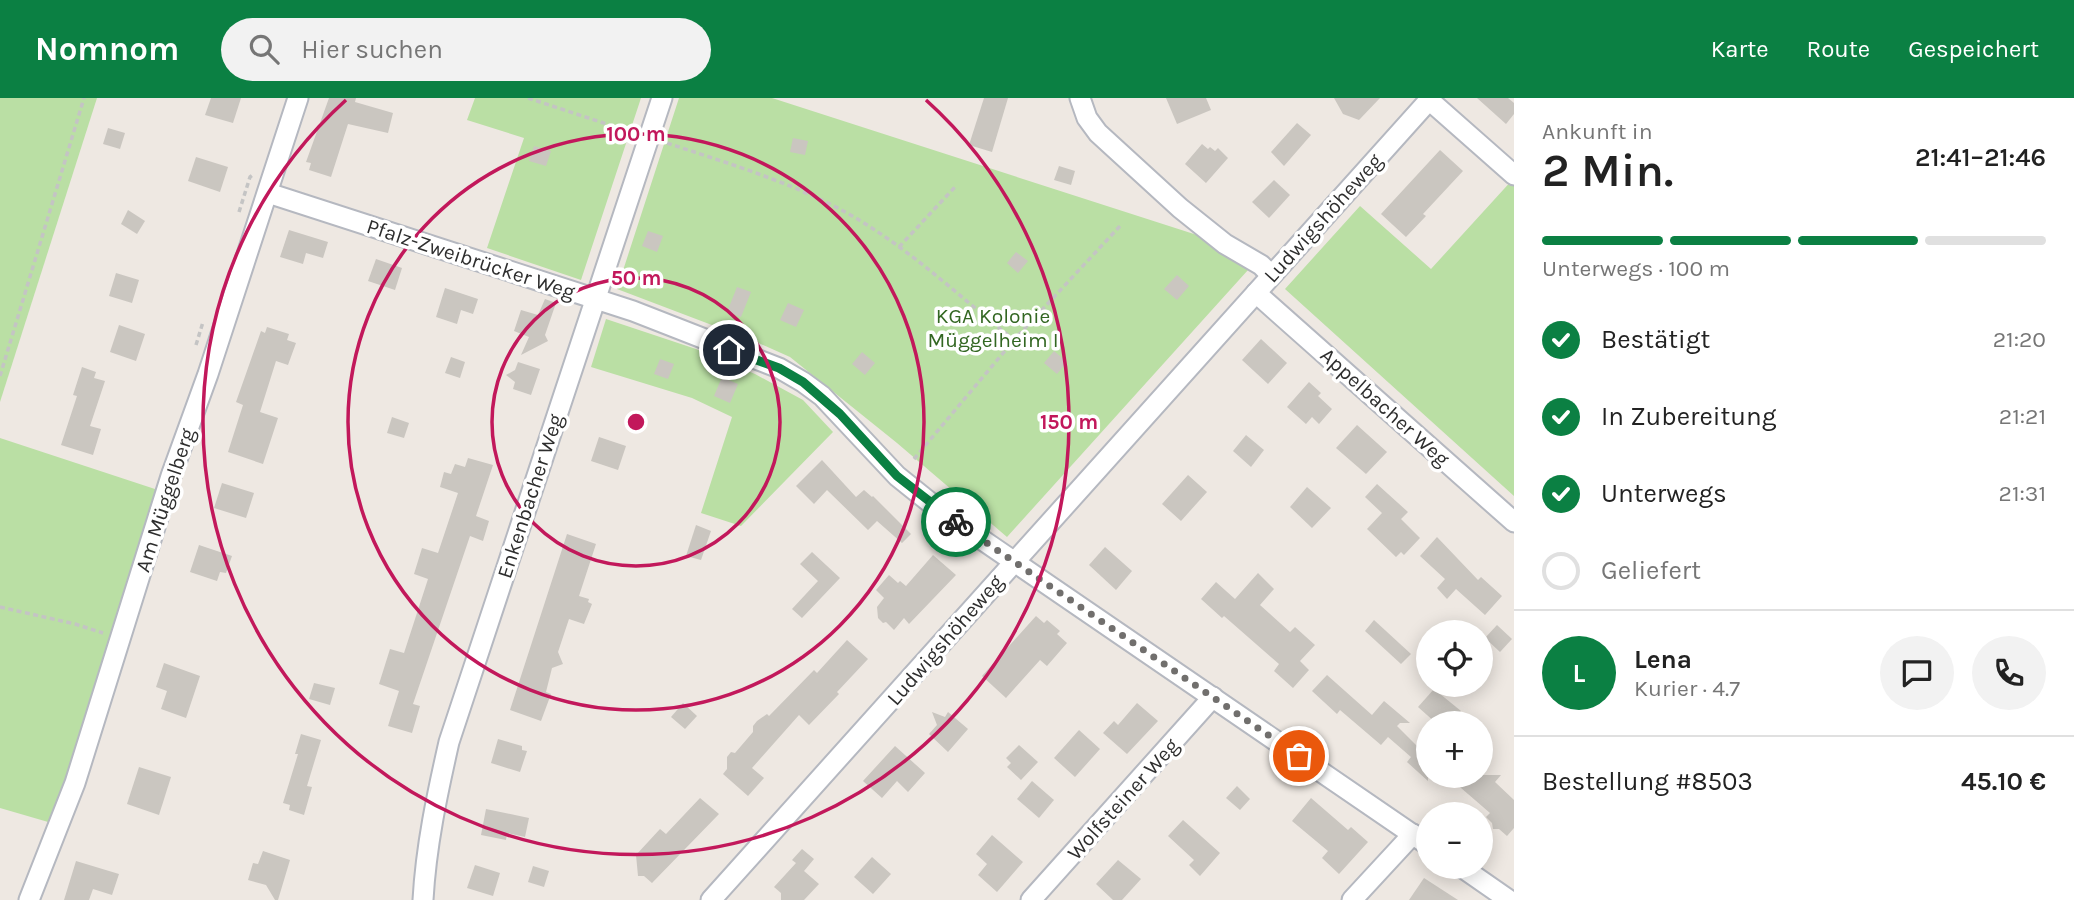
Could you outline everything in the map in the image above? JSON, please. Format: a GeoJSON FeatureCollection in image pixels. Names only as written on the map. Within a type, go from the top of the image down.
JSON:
{"type":"FeatureCollection","features":[{"type":"Feature","properties":{"kind":"street","name":"Am Müggelberg"},"geometry":{"type":"LineString","coordinates":[[29,900],[75,783],[171,476],[208,373],[298,98]]}},
{"type":"Feature","properties":{"kind":"street","name":"Enkenbacher Weg"},"geometry":{"type":"LineString","coordinates":[[423,900],[426,856],[449,742],[662,98]]}},
{"type":"Feature","properties":{"kind":"street"},"geometry":{"type":"LineString","coordinates":[[1080,98],[1087,118],[1108,142],[1180,208],[1225,244],[1261,265],[1271,275]]}},
{"type":"Feature","properties":{"kind":"street"},"geometry":{"type":"LineString","coordinates":[[1430,99],[1514,175]]}},
{"type":"Feature","properties":{"kind":"street","name":"Ludwigshöheweg"},"geometry":{"type":"LineString","coordinates":[[711,900],[1430,99]]}},
{"type":"Feature","properties":{"kind":"street","name":"Pfalz-Zweibrücker Weg"},"geometry":{"type":"LineString","coordinates":[[268,193],[634,311],[779,368],[803,382],[840,414],[897,476],[920,496],[994,550],[1416,836]]}},
{"type":"Feature","properties":{"kind":"street","name":"Appelbacher Weg"},"geometry":{"type":"LineString","coordinates":[[1256,293],[1514,522]]}},
{"type":"Feature","properties":{"kind":"street","name":"Wolfsteiner Weg"},"geometry":{"type":"LineString","coordinates":[[1031,900],[1213,697]]}},
{"type":"Feature","properties":{"kind":"street"},"geometry":{"type":"LineString","coordinates":[[1352,900],[1416,843]]}},
{"type":"Feature","properties":{"kind":"street"},"geometry":{"type":"LineString","coordinates":[[1479,879],[1509,900]]}},
{"type":"Feature","properties":{"kind":"path"},"geometry":{"type":"LineString","coordinates":[[0,376],[83,98]]}},
{"type":"Feature","properties":{"kind":"path"},"geometry":{"type":"LineString","coordinates":[[528,98],[631,132]]}},
{"type":"Feature","properties":{"kind":"path"},"geometry":{"type":"LineString","coordinates":[[665,142],[737,166],[810,195],[848,214],[899,247],[1014,340]]}},
{"type":"Feature","properties":{"kind":"path"},"geometry":{"type":"LineString","coordinates":[[899,247],[955,187]]}},
{"type":"Feature","properties":{"kind":"path"},"geometry":{"type":"LineString","coordinates":[[914,459],[1014,340],[1120,226]]}},
{"type":"Feature","properties":{"kind":"path"},"geometry":{"type":"LineString","coordinates":[[0,607],[75,624],[121,639]]}},
{"type":"Feature","properties":{"kind":"green space"},"geometry":{"type":"Polygon","coordinates":[[[0,98],[97,98],[0,402],[0,98]]]}},
{"type":"Feature","properties":{"kind":"green space"},"geometry":{"type":"Polygon","coordinates":[[[475,98],[641,98],[581,280],[487,248],[524,138],[467,120],[475,98]]]}},
{"type":"Feature","properties":{"kind":"green space","name":"KGA Kolonie Müggelheim I"},"geometry":{"type":"Polygon","coordinates":[[[679,98],[772,98],[1197,235],[1248,270],[1007,537],[897,443],[790,357],[617,289],[679,98]]]}},
{"type":"Feature","properties":{"kind":"green space"},"geometry":{"type":"Polygon","coordinates":[[[1514,178],[1514,496],[1285,289],[1360,206],[1431,269],[1514,178]]]}},
{"type":"Feature","properties":{"kind":"green space"},"geometry":{"type":"Polygon","coordinates":[[[606,319],[696,349],[755,374],[803,400],[833,432],[741,526],[701,513],[732,417],[692,398],[591,367],[606,319]]]}},
{"type":"Feature","properties":{"kind":"green space"},"geometry":{"type":"Polygon","coordinates":[[[0,438],[161,491],[55,824],[0,808],[0,438]]]}},
{"type":"Feature","properties":{"kind":"building"},"geometry":{"type":"Polygon","coordinates":[[[211,98],[241,98],[233,123],[205,115],[211,98]]]}},
{"type":"Feature","properties":{"kind":"building"},"geometry":{"type":"Polygon","coordinates":[[[329,98],[356,98],[355,102],[393,113],[388,133],[348,124],[331,177],[309,170],[311,163],[306,162],[329,98]]]}},
{"type":"Feature","properties":{"kind":"building"},"geometry":{"type":"Polygon","coordinates":[[[984,98],[1008,98],[992,152],[969,145],[984,98]]]}},
{"type":"Feature","properties":{"kind":"building"},"geometry":{"type":"Polygon","coordinates":[[[1166,98],[1206,98],[1211,110],[1177,124],[1166,98]]]}},
{"type":"Feature","properties":{"kind":"building"},"geometry":{"type":"Polygon","coordinates":[[[1334,98],[1380,98],[1359,120],[1343,114],[1334,98]]]}},
{"type":"Feature","properties":{"kind":"building"},"geometry":{"type":"Polygon","coordinates":[[[1477,98],[1508,98],[1514,103],[1514,114],[1506,124],[1477,98]]]}},
{"type":"Feature","properties":{"kind":"building"},"geometry":{"type":"Polygon","coordinates":[[[1297,123],[1311,135],[1284,166],[1271,152],[1297,123]]]}},
{"type":"Feature","properties":{"kind":"building"},"geometry":{"type":"Polygon","coordinates":[[[108,128],[125,133],[120,149],[103,144],[108,128]]]}},
{"type":"Feature","properties":{"kind":"building"},"geometry":{"type":"Polygon","coordinates":[[[793,138],[808,141],[805,155],[790,152],[793,138]]]}},
{"type":"Feature","properties":{"kind":"building"},"geometry":{"type":"Polygon","coordinates":[[[1202,144],[1215,151],[1218,148],[1228,158],[1206,183],[1185,164],[1202,144]]]}},
{"type":"Feature","properties":{"kind":"building"},"geometry":{"type":"Polygon","coordinates":[[[534,146],[551,151],[546,166],[529,161],[534,146]]]}},
{"type":"Feature","properties":{"kind":"building"},"geometry":{"type":"Polygon","coordinates":[[[1440,150],[1463,171],[1423,214],[1426,216],[1406,237],[1381,214],[1440,150]]]}},
{"type":"Feature","properties":{"kind":"building"},"geometry":{"type":"Polygon","coordinates":[[[196,157],[228,167],[220,192],[188,181],[196,157]]]}},
{"type":"Feature","properties":{"kind":"building"},"geometry":{"type":"Polygon","coordinates":[[[1059,166],[1075,171],[1071,185],[1054,180],[1059,166]]]}},
{"type":"Feature","properties":{"kind":"building"},"geometry":{"type":"Polygon","coordinates":[[[1274,180],[1290,195],[1269,218],[1252,202],[1274,180]]]}},
{"type":"Feature","properties":{"kind":"building"},"geometry":{"type":"Polygon","coordinates":[[[128,210],[145,221],[137,234],[121,224],[128,210]]]}},
{"type":"Feature","properties":{"kind":"building"},"geometry":{"type":"Polygon","coordinates":[[[289,230],[328,242],[323,258],[306,253],[303,264],[280,257],[289,230]]]}},
{"type":"Feature","properties":{"kind":"building"},"geometry":{"type":"Polygon","coordinates":[[[648,231],[663,236],[657,252],[642,246],[648,231]]]}},
{"type":"Feature","properties":{"kind":"building"},"geometry":{"type":"Polygon","coordinates":[[[1016,252],[1028,261],[1018,273],[1007,263],[1016,252]]]}},
{"type":"Feature","properties":{"kind":"building"},"geometry":{"type":"Polygon","coordinates":[[[376,259],[402,268],[395,290],[368,281],[376,259]]]}},
{"type":"Feature","properties":{"kind":"building"},"geometry":{"type":"Polygon","coordinates":[[[116,273],[139,280],[132,303],[109,296],[116,273]]]}},
{"type":"Feature","properties":{"kind":"building"},"geometry":{"type":"Polygon","coordinates":[[[1177,275],[1189,286],[1177,300],[1164,289],[1177,275]]]}},
{"type":"Feature","properties":{"kind":"building"},"geometry":{"type":"Polygon","coordinates":[[[737,287],[751,292],[741,317],[727,312],[737,287]]]}},
{"type":"Feature","properties":{"kind":"building"},"geometry":{"type":"Polygon","coordinates":[[[445,288],[478,299],[473,314],[461,310],[457,324],[436,317],[445,288]]]}},
{"type":"Feature","properties":{"kind":"building"},"geometry":{"type":"Polygon","coordinates":[[[545,299],[556,303],[545,335],[548,341],[521,355],[529,337],[514,331],[521,310],[538,315],[545,299]]]}},
{"type":"Feature","properties":{"kind":"building"},"geometry":{"type":"Polygon","coordinates":[[[788,303],[804,310],[796,327],[780,320],[788,303]]]}},
{"type":"Feature","properties":{"kind":"building"},"geometry":{"type":"Polygon","coordinates":[[[119,325],[145,334],[136,361],[110,352],[119,325]]]}},
{"type":"Feature","properties":{"kind":"building"},"geometry":{"type":"Polygon","coordinates":[[[267,327],[289,334],[287,340],[296,343],[288,365],[276,361],[260,412],[278,418],[263,464],[228,452],[243,405],[236,402],[261,331],[265,333],[267,327]]]}},
{"type":"Feature","properties":{"kind":"building"},"geometry":{"type":"Polygon","coordinates":[[[1261,339],[1287,363],[1268,384],[1242,360],[1261,339]]]}},
{"type":"Feature","properties":{"kind":"building"},"geometry":{"type":"Polygon","coordinates":[[[1054,351],[1067,362],[1057,374],[1044,363],[1054,351]]]}},
{"type":"Feature","properties":{"kind":"building"},"geometry":{"type":"Polygon","coordinates":[[[862,352],[875,363],[865,375],[852,364],[862,352]]]}},
{"type":"Feature","properties":{"kind":"building"},"geometry":{"type":"Polygon","coordinates":[[[451,357],[465,362],[460,378],[445,373],[451,357]]]}},
{"type":"Feature","properties":{"kind":"building"},"geometry":{"type":"Polygon","coordinates":[[[660,359],[674,364],[668,379],[654,374],[660,359]]]}},
{"type":"Feature","properties":{"kind":"building"},"geometry":{"type":"Polygon","coordinates":[[[518,362],[540,369],[531,395],[513,389],[515,382],[506,375],[515,370],[518,362]]]}},
{"type":"Feature","properties":{"kind":"building"},"geometry":{"type":"Polygon","coordinates":[[[82,367],[96,372],[94,378],[105,381],[90,426],[101,429],[93,455],[61,445],[77,396],[73,395],[82,367]]]}},
{"type":"Feature","properties":{"kind":"building"},"geometry":{"type":"Polygon","coordinates":[[[722,377],[738,384],[730,403],[714,396],[722,377]]]}},
{"type":"Feature","properties":{"kind":"building"},"geometry":{"type":"Polygon","coordinates":[[[1309,382],[1321,393],[1318,396],[1332,409],[1319,424],[1312,417],[1306,424],[1287,407],[1309,382]]]}},
{"type":"Feature","properties":{"kind":"building"},"geometry":{"type":"Polygon","coordinates":[[[392,417],[409,423],[404,438],[387,433],[392,417]]]}},
{"type":"Feature","properties":{"kind":"building"},"geometry":{"type":"Polygon","coordinates":[[[1357,425],[1387,452],[1366,474],[1336,448],[1357,425]]]}},
{"type":"Feature","properties":{"kind":"building"},"geometry":{"type":"Polygon","coordinates":[[[1246,435],[1264,450],[1251,467],[1233,451],[1246,435]]]}},
{"type":"Feature","properties":{"kind":"building"},"geometry":{"type":"Polygon","coordinates":[[[599,437],[626,446],[618,470],[591,461],[599,437]]]}},
{"type":"Feature","properties":{"kind":"building"},"geometry":{"type":"Polygon","coordinates":[[[468,458],[493,465],[476,516],[489,521],[483,541],[470,536],[413,704],[420,706],[412,733],[388,726],[399,691],[379,684],[390,649],[404,653],[428,579],[414,574],[422,548],[438,553],[458,493],[440,487],[444,472],[451,474],[455,464],[465,467],[468,458]]]}},
{"type":"Feature","properties":{"kind":"building"},"geometry":{"type":"Polygon","coordinates":[[[822,460],[856,497],[864,490],[873,496],[911,534],[902,543],[877,521],[868,530],[827,490],[814,504],[796,486],[822,460]]]}},
{"type":"Feature","properties":{"kind":"building"},"geometry":{"type":"Polygon","coordinates":[[[1188,475],[1207,492],[1181,521],[1162,504],[1188,475]]]}},
{"type":"Feature","properties":{"kind":"building"},"geometry":{"type":"Polygon","coordinates":[[[222,483],[254,493],[246,518],[214,508],[222,483]]]}},
{"type":"Feature","properties":{"kind":"building"},"geometry":{"type":"Polygon","coordinates":[[[1377,484],[1408,512],[1401,519],[1420,538],[1404,555],[1401,552],[1396,557],[1367,529],[1382,513],[1365,497],[1377,484]]]}},
{"type":"Feature","properties":{"kind":"building"},"geometry":{"type":"Polygon","coordinates":[[[1307,487],[1331,508],[1312,528],[1290,507],[1307,487]]]}},
{"type":"Feature","properties":{"kind":"building"},"geometry":{"type":"Polygon","coordinates":[[[696,525],[711,531],[701,560],[686,556],[696,525]]]}},
{"type":"Feature","properties":{"kind":"building"},"geometry":{"type":"Polygon","coordinates":[[[567,534],[596,544],[579,596],[589,599],[588,602],[592,604],[584,624],[569,619],[558,652],[563,664],[552,668],[546,692],[551,694],[541,721],[510,710],[567,534]]]}},
{"type":"Feature","properties":{"kind":"building"},"geometry":{"type":"Polygon","coordinates":[[[1437,537],[1478,580],[1481,577],[1502,596],[1485,615],[1456,589],[1447,599],[1437,588],[1445,579],[1420,556],[1437,537]]]}},
{"type":"Feature","properties":{"kind":"building"},"geometry":{"type":"Polygon","coordinates":[[[199,545],[232,556],[226,573],[220,572],[217,581],[190,572],[199,545]]]}},
{"type":"Feature","properties":{"kind":"building"},"geometry":{"type":"Polygon","coordinates":[[[1105,547],[1132,571],[1116,590],[1089,565],[1105,547]]]}},
{"type":"Feature","properties":{"kind":"building"},"geometry":{"type":"Polygon","coordinates":[[[812,552],[840,578],[802,618],[792,609],[818,581],[800,564],[812,552]]]}},
{"type":"Feature","properties":{"kind":"building"},"geometry":{"type":"Polygon","coordinates":[[[933,555],[956,575],[909,624],[904,618],[894,630],[878,618],[877,607],[884,598],[876,590],[889,575],[906,586],[933,555]]]}},
{"type":"Feature","properties":{"kind":"building"},"geometry":{"type":"Polygon","coordinates":[[[1258,573],[1274,589],[1260,605],[1290,632],[1295,627],[1315,645],[1300,661],[1309,670],[1293,688],[1274,671],[1279,664],[1201,599],[1216,582],[1235,599],[1258,573]]]}},
{"type":"Feature","properties":{"kind":"building"},"geometry":{"type":"Polygon","coordinates":[[[1036,616],[1044,623],[1047,620],[1060,631],[1057,634],[1067,643],[1047,666],[1040,660],[1006,698],[982,676],[1036,616]]]}},
{"type":"Feature","properties":{"kind":"building"},"geometry":{"type":"Polygon","coordinates":[[[1374,620],[1411,654],[1401,664],[1365,631],[1374,620]]]}},
{"type":"Feature","properties":{"kind":"building"},"geometry":{"type":"Polygon","coordinates":[[[1497,625],[1512,639],[1500,652],[1493,645],[1493,629],[1497,625]]]}},
{"type":"Feature","properties":{"kind":"building"},"geometry":{"type":"Polygon","coordinates":[[[847,640],[868,659],[809,725],[799,715],[752,768],[764,778],[748,796],[723,774],[727,769],[727,757],[731,752],[735,753],[753,732],[757,721],[767,714],[769,716],[814,670],[817,673],[847,640]]]}},
{"type":"Feature","properties":{"kind":"building"},"geometry":{"type":"Polygon","coordinates":[[[164,663],[200,676],[186,718],[161,709],[167,691],[156,687],[164,663]]]}},
{"type":"Feature","properties":{"kind":"building"},"geometry":{"type":"Polygon","coordinates":[[[1327,675],[1372,715],[1384,701],[1410,723],[1400,723],[1397,726],[1416,745],[1416,770],[1407,762],[1411,757],[1388,737],[1381,745],[1340,710],[1337,714],[1312,691],[1327,675]]]}},
{"type":"Feature","properties":{"kind":"building"},"geometry":{"type":"Polygon","coordinates":[[[314,683],[335,688],[330,705],[309,699],[314,683]]]}},
{"type":"Feature","properties":{"kind":"building"},"geometry":{"type":"Polygon","coordinates":[[[1427,697],[1444,697],[1461,711],[1422,711],[1418,707],[1427,697]]]}},
{"type":"Feature","properties":{"kind":"building"},"geometry":{"type":"Polygon","coordinates":[[[683,703],[697,716],[685,729],[671,717],[683,703]]]}},
{"type":"Feature","properties":{"kind":"building"},"geometry":{"type":"Polygon","coordinates":[[[1137,703],[1158,721],[1127,754],[1103,733],[1114,721],[1118,725],[1137,703]]]}},
{"type":"Feature","properties":{"kind":"building"},"geometry":{"type":"Polygon","coordinates":[[[932,712],[945,717],[948,712],[968,729],[948,752],[929,734],[937,725],[932,712]]]}},
{"type":"Feature","properties":{"kind":"building"},"geometry":{"type":"Polygon","coordinates":[[[1079,730],[1100,749],[1075,777],[1054,758],[1079,730]]]}},
{"type":"Feature","properties":{"kind":"building"},"geometry":{"type":"Polygon","coordinates":[[[301,734],[321,740],[307,786],[312,787],[304,815],[289,810],[290,805],[283,803],[298,754],[295,754],[301,734]]]}},
{"type":"Feature","properties":{"kind":"building"},"geometry":{"type":"Polygon","coordinates":[[[498,739],[522,746],[522,750],[527,751],[520,772],[491,763],[498,739]]]}},
{"type":"Feature","properties":{"kind":"building"},"geometry":{"type":"Polygon","coordinates":[[[1019,745],[1038,762],[1021,780],[1007,767],[1011,763],[1006,758],[1019,745]]]}},
{"type":"Feature","properties":{"kind":"building"},"geometry":{"type":"Polygon","coordinates":[[[895,746],[925,773],[908,792],[897,781],[882,798],[863,781],[895,746]]]}},
{"type":"Feature","properties":{"kind":"building"},"geometry":{"type":"Polygon","coordinates":[[[139,767],[171,777],[159,815],[127,804],[139,767]]]}},
{"type":"Feature","properties":{"kind":"building"},"geometry":{"type":"Polygon","coordinates":[[[1493,775],[1501,775],[1495,782],[1514,800],[1514,828],[1507,836],[1499,829],[1493,829],[1493,802],[1477,802],[1461,788],[1493,788],[1493,775]]]}},
{"type":"Feature","properties":{"kind":"building"},"geometry":{"type":"Polygon","coordinates":[[[1032,781],[1054,800],[1039,818],[1017,799],[1032,781]]]}},
{"type":"Feature","properties":{"kind":"building"},"geometry":{"type":"Polygon","coordinates":[[[1237,786],[1250,799],[1240,810],[1226,798],[1237,786]]]}},
{"type":"Feature","properties":{"kind":"building"},"geometry":{"type":"Polygon","coordinates":[[[700,798],[719,814],[652,883],[644,876],[638,876],[636,855],[660,829],[666,834],[700,798]]]}},
{"type":"Feature","properties":{"kind":"building"},"geometry":{"type":"Polygon","coordinates":[[[1311,798],[1348,830],[1351,827],[1368,842],[1339,874],[1322,858],[1328,851],[1292,821],[1311,798]]]}},
{"type":"Feature","properties":{"kind":"building"},"geometry":{"type":"Polygon","coordinates":[[[486,809],[529,818],[525,837],[507,833],[506,840],[481,835],[486,809]]]}},
{"type":"Feature","properties":{"kind":"building"},"geometry":{"type":"Polygon","coordinates":[[[1183,820],[1220,853],[1200,876],[1189,865],[1194,860],[1168,836],[1183,820]]]}},
{"type":"Feature","properties":{"kind":"building"},"geometry":{"type":"Polygon","coordinates":[[[992,835],[1023,862],[997,892],[978,875],[987,864],[976,854],[992,835]]]}},
{"type":"Feature","properties":{"kind":"building"},"geometry":{"type":"Polygon","coordinates":[[[802,849],[814,859],[804,871],[819,884],[804,900],[781,900],[781,893],[774,887],[796,863],[792,860],[802,849]]]}},
{"type":"Feature","properties":{"kind":"building"},"geometry":{"type":"Polygon","coordinates":[[[263,851],[290,860],[278,900],[275,900],[266,885],[248,880],[253,863],[258,864],[263,851]]]}},
{"type":"Feature","properties":{"kind":"building"},"geometry":{"type":"Polygon","coordinates":[[[872,857],[891,874],[873,894],[854,877],[872,857]]]}},
{"type":"Feature","properties":{"kind":"building"},"geometry":{"type":"Polygon","coordinates":[[[1118,860],[1141,879],[1122,900],[1113,900],[1096,884],[1118,860]]]}},
{"type":"Feature","properties":{"kind":"building"},"geometry":{"type":"Polygon","coordinates":[[[76,861],[119,874],[112,895],[93,889],[89,900],[64,900],[76,861]]]}},
{"type":"Feature","properties":{"kind":"building"},"geometry":{"type":"Polygon","coordinates":[[[475,865],[500,873],[493,896],[467,888],[475,865]]]}},
{"type":"Feature","properties":{"kind":"building"},"geometry":{"type":"Polygon","coordinates":[[[533,866],[549,871],[544,887],[528,882],[533,866]]]}},
{"type":"Feature","properties":{"kind":"building"},"geometry":{"type":"Polygon","coordinates":[[[1426,879],[1458,900],[1409,900],[1426,879]]]}},
{"type":"Feature","properties":{"kind":"way so far"},"geometry":{"type":"LineString","coordinates":[[956,522],[1299,756]]}},
{"type":"Feature","properties":{"kind":"route"},"geometry":{"type":"LineString","coordinates":[[729,350],[779,368],[822,396],[897,476],[956,522]]}}]}
